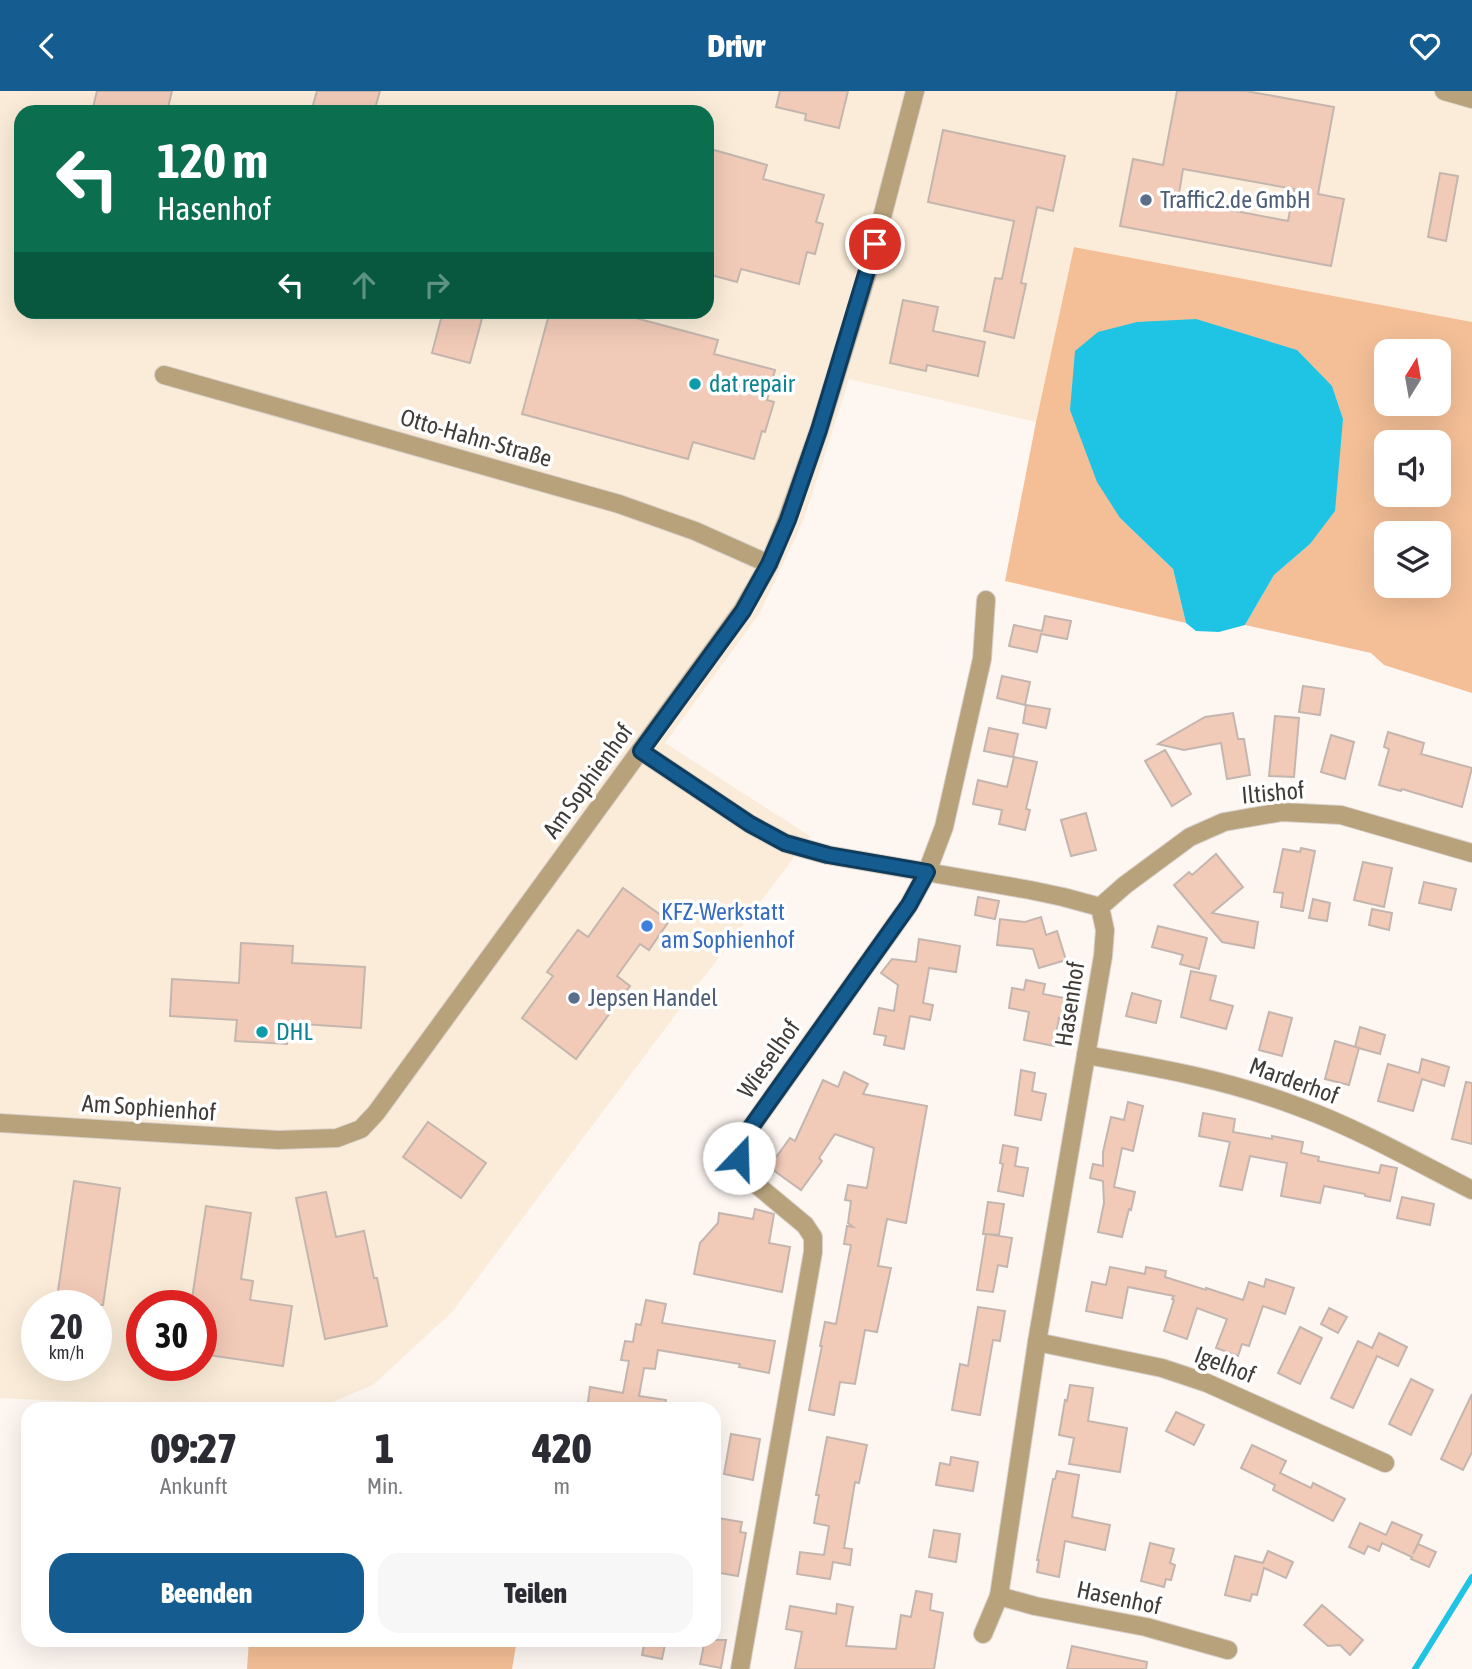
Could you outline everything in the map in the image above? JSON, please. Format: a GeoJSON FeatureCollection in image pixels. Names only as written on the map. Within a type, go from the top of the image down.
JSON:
{"type":"FeatureCollection","features":[{"type":"Feature","properties":{"kind":"street","name":"Am Sophienhof"},"geometry":{"type":"LineString","coordinates":[[0,1123],[278,1140],[337,1138],[360,1129],[376,1113],[743,611],[769,564],[788,520],[868,271],[915,91]]}},
{"type":"Feature","properties":{"kind":"street"},"geometry":{"type":"LineString","coordinates":[[1444,91],[1472,99]]}},
{"type":"Feature","properties":{"kind":"street","name":"Otto-Hahn-Straße"},"geometry":{"type":"LineString","coordinates":[[164,375],[619,504],[695,531],[769,564]]}},
{"type":"Feature","properties":{"kind":"street","name":"Wieselhof"},"geometry":{"type":"LineString","coordinates":[[740,1669],[813,1252],[813,1237],[806,1225],[745,1175],[739,1158],[741,1144],[909,905],[927,872],[944,827],[982,659],[986,600]]}},
{"type":"Feature","properties":{"kind":"street"},"geometry":{"type":"LineString","coordinates":[[641,751],[750,824],[785,843],[828,855],[1063,897],[1100,907]]}},
{"type":"Feature","properties":{"kind":"street","name":"Iltishof"},"geometry":{"type":"LineString","coordinates":[[1100,907],[1189,837],[1224,822],[1282,812],[1341,815],[1472,853]]}},
{"type":"Feature","properties":{"kind":"street","name":"Hasenhof"},"geometry":{"type":"LineString","coordinates":[[984,1634],[999,1596],[1037,1342],[1103,956],[1105,930],[1100,907]]}},
{"type":"Feature","properties":{"kind":"street","name":"Marderhof"},"geometry":{"type":"LineString","coordinates":[[1086,1055],[1187,1073],[1300,1107],[1472,1189]]}},
{"type":"Feature","properties":{"kind":"street","name":"Igelhof"},"geometry":{"type":"LineString","coordinates":[[1037,1342],[1162,1368],[1206,1383],[1385,1463]]}},
{"type":"Feature","properties":{"kind":"street","name":"Hasenhof"},"geometry":{"type":"LineString","coordinates":[[999,1596],[1035,1606],[1146,1627],[1228,1650]]}},
{"type":"Feature","properties":{"kind":"shaded area"},"geometry":{"type":"Polygon","coordinates":[[[0,91],[1472,91],[1472,322],[1075,247],[1036,422],[849,379],[804,519],[759,614],[665,743],[810,836],[452,1312],[373,1385],[332,1402],[88,1402],[0,1398],[0,91]]]}},
{"type":"Feature","properties":{"kind":"shaded area"},"geometry":{"type":"Polygon","coordinates":[[[1074,247],[1472,322],[1472,693],[1384,665],[1371,653],[1245,625],[1274,575],[1310,544],[1120,518],[1173,569],[1186,623],[1005,581],[1074,247]]]}},
{"type":"Feature","properties":{"kind":"shaded area"},"geometry":{"type":"Polygon","coordinates":[[[249,1647],[516,1647],[512,1669],[247,1669],[249,1647]]]}},
{"type":"Feature","properties":{"kind":"water"},"geometry":{"type":"Polygon","coordinates":[[[1196,319],[1297,350],[1332,386],[1343,419],[1335,511],[1310,544],[1274,575],[1245,625],[1219,632],[1196,631],[1186,623],[1173,569],[1120,518],[1097,482],[1070,410],[1075,351],[1098,332],[1137,322],[1196,319]]]}},
{"type":"Feature","properties":{"kind":"building"},"geometry":{"type":"Polygon","coordinates":[[[97,91],[172,91],[169,105],[94,105],[97,91]]]}},
{"type":"Feature","properties":{"kind":"building"},"geometry":{"type":"Polygon","coordinates":[[[317,91],[380,91],[376,105],[313,105],[317,91]]]}},
{"type":"Feature","properties":{"kind":"building"},"geometry":{"type":"Polygon","coordinates":[[[780,91],[848,91],[839,128],[805,120],[806,114],[776,107],[780,91]]]}},
{"type":"Feature","properties":{"kind":"building"},"geometry":{"type":"Polygon","coordinates":[[[1177,91],[1246,91],[1334,107],[1318,194],[1344,199],[1331,266],[1120,226],[1133,159],[1163,165],[1177,91]],[[1183,169],[1178,200],[1288,221],[1294,189],[1183,169]]]}},
{"type":"Feature","properties":{"kind":"building"},"geometry":{"type":"Polygon","coordinates":[[[943,130],[1065,156],[1053,211],[1037,207],[1021,283],[1026,284],[1014,338],[984,331],[995,278],[1002,279],[1014,221],[928,202],[943,130]]]}},
{"type":"Feature","properties":{"kind":"building"},"geometry":{"type":"Polygon","coordinates":[[[714,150],[767,165],[763,179],[824,195],[816,222],[823,224],[815,254],[807,252],[799,284],[741,269],[737,282],[714,276],[714,150]]]}},
{"type":"Feature","properties":{"kind":"building"},"geometry":{"type":"Polygon","coordinates":[[[1440,173],[1458,176],[1446,241],[1428,237],[1440,173]]]}},
{"type":"Feature","properties":{"kind":"building"},"geometry":{"type":"Polygon","coordinates":[[[903,300],[938,307],[933,331],[985,342],[978,376],[927,365],[926,371],[890,363],[903,300]]]}},
{"type":"Feature","properties":{"kind":"building"},"geometry":{"type":"Polygon","coordinates":[[[441,319],[482,319],[470,363],[432,353],[441,319]]]}},
{"type":"Feature","properties":{"kind":"building","name":"dat repair"},"geometry":{"type":"Polygon","coordinates":[[[548,319],[639,319],[718,340],[714,354],[775,370],[767,400],[774,402],[754,459],[693,442],[688,459],[522,414],[548,319]]]}},
{"type":"Feature","properties":{"kind":"building"},"geometry":{"type":"Polygon","coordinates":[[[1045,616],[1071,621],[1067,639],[1041,634],[1037,652],[1009,646],[1014,625],[1042,631],[1045,616]]]}},
{"type":"Feature","properties":{"kind":"building"},"geometry":{"type":"Polygon","coordinates":[[[1002,676],[1030,682],[1025,705],[997,698],[1002,676]]]}},
{"type":"Feature","properties":{"kind":"building"},"geometry":{"type":"Polygon","coordinates":[[[1303,686],[1324,689],[1320,715],[1299,712],[1303,686]]]}},
{"type":"Feature","properties":{"kind":"building"},"geometry":{"type":"Polygon","coordinates":[[[1026,705],[1050,709],[1046,728],[1023,723],[1026,705]]]}},
{"type":"Feature","properties":{"kind":"building"},"geometry":{"type":"Polygon","coordinates":[[[1233,713],[1238,739],[1244,739],[1250,775],[1227,779],[1221,743],[1184,750],[1158,744],[1205,717],[1233,713]]]}},
{"type":"Feature","properties":{"kind":"building"},"geometry":{"type":"Polygon","coordinates":[[[1275,716],[1299,718],[1294,777],[1269,776],[1275,716]]]}},
{"type":"Feature","properties":{"kind":"building"},"geometry":{"type":"Polygon","coordinates":[[[989,728],[1018,734],[1013,757],[984,751],[989,728]]]}},
{"type":"Feature","properties":{"kind":"building"},"geometry":{"type":"Polygon","coordinates":[[[1388,732],[1424,743],[1421,754],[1472,768],[1462,807],[1379,785],[1389,749],[1384,747],[1388,732]]]}},
{"type":"Feature","properties":{"kind":"building"},"geometry":{"type":"Polygon","coordinates":[[[1331,735],[1354,742],[1345,779],[1321,772],[1331,735]]]}},
{"type":"Feature","properties":{"kind":"building"},"geometry":{"type":"Polygon","coordinates":[[[1165,750],[1191,794],[1172,806],[1145,761],[1165,750]]]}},
{"type":"Feature","properties":{"kind":"building"},"geometry":{"type":"Polygon","coordinates":[[[1014,757],[1037,762],[1026,809],[1030,810],[1025,830],[999,824],[1002,810],[973,804],[978,780],[1007,787],[1014,757]]]}},
{"type":"Feature","properties":{"kind":"building"},"geometry":{"type":"Polygon","coordinates":[[[1086,813],[1096,850],[1071,856],[1061,820],[1086,813]]]}},
{"type":"Feature","properties":{"kind":"building"},"geometry":{"type":"Polygon","coordinates":[[[1301,848],[1315,851],[1303,911],[1281,907],[1283,893],[1274,892],[1283,849],[1300,852],[1301,848]]]}},
{"type":"Feature","properties":{"kind":"building"},"geometry":{"type":"Polygon","coordinates":[[[1216,854],[1243,887],[1212,913],[1258,922],[1254,948],[1222,942],[1174,885],[1189,872],[1192,875],[1216,854]]]}},
{"type":"Feature","properties":{"kind":"building"},"geometry":{"type":"Polygon","coordinates":[[[1363,862],[1392,868],[1384,907],[1354,900],[1363,862]]]}},
{"type":"Feature","properties":{"kind":"building"},"geometry":{"type":"Polygon","coordinates":[[[1424,882],[1456,889],[1451,910],[1419,903],[1424,882]]]}},
{"type":"Feature","properties":{"kind":"building"},"geometry":{"type":"Polygon","coordinates":[[[623,888],[669,921],[649,950],[640,944],[617,976],[630,986],[576,1059],[522,1018],[553,976],[547,972],[578,930],[588,937],[623,888]]]}},
{"type":"Feature","properties":{"kind":"building"},"geometry":{"type":"Polygon","coordinates":[[[978,897],[999,901],[995,919],[975,915],[978,897]]]}},
{"type":"Feature","properties":{"kind":"building"},"geometry":{"type":"Polygon","coordinates":[[[1313,899],[1330,903],[1327,921],[1309,918],[1313,899]]]}},
{"type":"Feature","properties":{"kind":"building"},"geometry":{"type":"Polygon","coordinates":[[[1372,909],[1392,913],[1389,930],[1369,925],[1372,909]]]}},
{"type":"Feature","properties":{"kind":"building"},"geometry":{"type":"Polygon","coordinates":[[[1041,917],[1046,935],[1057,931],[1066,960],[1039,968],[1033,949],[997,945],[1000,919],[1025,922],[1041,917]]]}},
{"type":"Feature","properties":{"kind":"building"},"geometry":{"type":"Polygon","coordinates":[[[1158,926],[1207,938],[1199,969],[1180,964],[1183,955],[1152,947],[1158,926]]]}},
{"type":"Feature","properties":{"kind":"building"},"geometry":{"type":"Polygon","coordinates":[[[919,939],[960,946],[956,972],[929,968],[923,1003],[933,1005],[930,1020],[910,1016],[904,1049],[884,1045],[886,1036],[874,1034],[879,1008],[894,1011],[898,985],[881,973],[892,959],[916,962],[919,939]]]}},
{"type":"Feature","properties":{"kind":"building"},"geometry":{"type":"Polygon","coordinates":[[[241,943],[293,946],[292,963],[365,967],[361,1028],[288,1023],[287,1044],[235,1041],[237,1020],[170,1016],[172,979],[239,983],[241,943]]]}},
{"type":"Feature","properties":{"kind":"building"},"geometry":{"type":"Polygon","coordinates":[[[1191,971],[1216,976],[1210,1000],[1233,1006],[1226,1029],[1181,1017],[1191,971]]]}},
{"type":"Feature","properties":{"kind":"building"},"geometry":{"type":"Polygon","coordinates":[[[1026,980],[1045,984],[1043,994],[1069,999],[1065,1019],[1059,1018],[1054,1046],[1024,1040],[1029,1012],[1009,1008],[1012,988],[1024,990],[1026,980]]]}},
{"type":"Feature","properties":{"kind":"building"},"geometry":{"type":"Polygon","coordinates":[[[1132,993],[1161,1001],[1156,1023],[1126,1016],[1132,993]]]}},
{"type":"Feature","properties":{"kind":"building"},"geometry":{"type":"Polygon","coordinates":[[[1269,1012],[1292,1018],[1282,1056],[1259,1050],[1269,1012]]]}},
{"type":"Feature","properties":{"kind":"building"},"geometry":{"type":"Polygon","coordinates":[[[1360,1027],[1385,1035],[1380,1054],[1355,1047],[1360,1027]]]}},
{"type":"Feature","properties":{"kind":"building"},"geometry":{"type":"Polygon","coordinates":[[[1335,1041],[1359,1048],[1349,1085],[1325,1079],[1335,1041]]]}},
{"type":"Feature","properties":{"kind":"building"},"geometry":{"type":"Polygon","coordinates":[[[1422,1059],[1449,1067],[1444,1086],[1422,1079],[1413,1111],[1378,1101],[1388,1064],[1419,1073],[1422,1059]]]}},
{"type":"Feature","properties":{"kind":"building"},"geometry":{"type":"Polygon","coordinates":[[[1021,1070],[1035,1073],[1032,1091],[1046,1094],[1041,1120],[1015,1115],[1021,1070]]]}},
{"type":"Feature","properties":{"kind":"building"},"geometry":{"type":"Polygon","coordinates":[[[844,1072],[868,1084],[863,1094],[927,1106],[906,1223],[887,1219],[878,1266],[891,1268],[877,1332],[865,1330],[855,1384],[840,1382],[834,1415],[809,1410],[825,1322],[836,1324],[851,1245],[844,1244],[847,1226],[853,1227],[848,1223],[851,1201],[845,1200],[848,1185],[867,1188],[874,1148],[835,1134],[819,1158],[822,1161],[801,1190],[769,1167],[790,1138],[795,1141],[823,1080],[838,1087],[844,1072]]]}},
{"type":"Feature","properties":{"kind":"building"},"geometry":{"type":"Polygon","coordinates":[[[1466,1082],[1472,1083],[1472,1144],[1452,1139],[1466,1082]]]}},
{"type":"Feature","properties":{"kind":"building"},"geometry":{"type":"Polygon","coordinates":[[[1128,1102],[1143,1106],[1133,1151],[1122,1148],[1114,1187],[1135,1192],[1122,1237],[1098,1232],[1104,1203],[1103,1181],[1090,1178],[1093,1164],[1103,1166],[1103,1152],[1111,1117],[1124,1120],[1128,1102]]]}},
{"type":"Feature","properties":{"kind":"building"},"geometry":{"type":"Polygon","coordinates":[[[1203,1113],[1235,1119],[1233,1132],[1303,1142],[1301,1153],[1319,1157],[1318,1161],[1379,1173],[1381,1165],[1397,1168],[1390,1201],[1324,1186],[1320,1203],[1281,1196],[1287,1163],[1250,1156],[1242,1190],[1220,1186],[1230,1142],[1199,1136],[1203,1113]]]}},
{"type":"Feature","properties":{"kind":"building"},"geometry":{"type":"Polygon","coordinates":[[[428,1122],[486,1163],[461,1198],[403,1157],[428,1122]]]}},
{"type":"Feature","properties":{"kind":"building"},"geometry":{"type":"Polygon","coordinates":[[[1003,1145],[1018,1148],[1015,1166],[1028,1168],[1023,1196],[998,1191],[1003,1145]]]}},
{"type":"Feature","properties":{"kind":"building"},"geometry":{"type":"Polygon","coordinates":[[[74,1181],[120,1188],[105,1290],[58,1290],[74,1181]]]}},
{"type":"Feature","properties":{"kind":"building"},"geometry":{"type":"Polygon","coordinates":[[[326,1192],[336,1237],[364,1231],[387,1326],[325,1339],[296,1198],[326,1192]]]}},
{"type":"Feature","properties":{"kind":"building"},"geometry":{"type":"Polygon","coordinates":[[[1402,1197],[1434,1204],[1430,1225],[1397,1218],[1402,1197]]]}},
{"type":"Feature","properties":{"kind":"building"},"geometry":{"type":"Polygon","coordinates":[[[988,1202],[1004,1204],[999,1235],[987,1234],[1012,1238],[1007,1267],[998,1265],[993,1292],[977,1290],[988,1202]]]}},
{"type":"Feature","properties":{"kind":"building"},"geometry":{"type":"Polygon","coordinates":[[[206,1206],[251,1213],[241,1279],[253,1281],[250,1300],[292,1306],[283,1366],[217,1356],[217,1290],[193,1290],[206,1206]]]}},
{"type":"Feature","properties":{"kind":"building"},"geometry":{"type":"Polygon","coordinates":[[[755,1209],[774,1214],[769,1243],[790,1247],[782,1292],[694,1274],[700,1243],[718,1223],[719,1213],[753,1219],[755,1209]]]}},
{"type":"Feature","properties":{"kind":"building"},"geometry":{"type":"Polygon","coordinates":[[[1110,1267],[1145,1274],[1146,1267],[1166,1271],[1165,1277],[1243,1300],[1249,1282],[1264,1287],[1266,1279],[1294,1288],[1285,1314],[1263,1306],[1249,1346],[1242,1344],[1238,1356],[1216,1348],[1227,1319],[1197,1308],[1187,1339],[1164,1331],[1174,1296],[1128,1287],[1122,1318],[1086,1311],[1092,1282],[1106,1285],[1110,1267]]]}},
{"type":"Feature","properties":{"kind":"building"},"geometry":{"type":"Polygon","coordinates":[[[646,1300],[666,1304],[662,1323],[775,1341],[769,1373],[739,1367],[740,1364],[658,1350],[655,1369],[644,1368],[639,1396],[666,1402],[588,1402],[590,1387],[623,1393],[629,1361],[621,1360],[625,1341],[633,1342],[636,1324],[641,1325],[646,1300]]]}},
{"type":"Feature","properties":{"kind":"building"},"geometry":{"type":"Polygon","coordinates":[[[978,1307],[1005,1311],[1000,1341],[993,1340],[980,1415],[952,1410],[960,1364],[968,1366],[978,1307]]]}},
{"type":"Feature","properties":{"kind":"building"},"geometry":{"type":"Polygon","coordinates":[[[1329,1308],[1347,1317],[1338,1333],[1321,1324],[1329,1308]]]}},
{"type":"Feature","properties":{"kind":"building"},"geometry":{"type":"Polygon","coordinates":[[[1300,1327],[1322,1338],[1300,1384],[1278,1373],[1300,1327]]]}},
{"type":"Feature","properties":{"kind":"building"},"geometry":{"type":"Polygon","coordinates":[[[1379,1333],[1407,1347],[1398,1366],[1377,1356],[1353,1408],[1331,1398],[1358,1341],[1372,1348],[1379,1333]]]}},
{"type":"Feature","properties":{"kind":"building"},"geometry":{"type":"Polygon","coordinates":[[[1411,1379],[1433,1390],[1411,1435],[1389,1424],[1411,1379]]]}},
{"type":"Feature","properties":{"kind":"building"},"geometry":{"type":"Polygon","coordinates":[[[1070,1385],[1093,1388],[1088,1421],[1127,1428],[1120,1472],[1069,1464],[1074,1438],[1059,1435],[1070,1385]]]}},
{"type":"Feature","properties":{"kind":"building"},"geometry":{"type":"Polygon","coordinates":[[[1472,1394],[1472,1452],[1463,1470],[1441,1459],[1472,1394]]]}},
{"type":"Feature","properties":{"kind":"building"},"geometry":{"type":"Polygon","coordinates":[[[1176,1412],[1204,1425],[1194,1445],[1166,1431],[1176,1412]]]}},
{"type":"Feature","properties":{"kind":"building"},"geometry":{"type":"Polygon","coordinates":[[[731,1434],[760,1439],[753,1480],[724,1474],[731,1434]]]}},
{"type":"Feature","properties":{"kind":"building"},"geometry":{"type":"Polygon","coordinates":[[[827,1437],[867,1445],[859,1483],[855,1482],[844,1548],[852,1549],[850,1565],[833,1562],[830,1579],[797,1574],[800,1552],[824,1555],[829,1526],[814,1523],[819,1495],[816,1495],[827,1437]]]}},
{"type":"Feature","properties":{"kind":"building"},"geometry":{"type":"Polygon","coordinates":[[[1252,1445],[1286,1461],[1280,1473],[1311,1488],[1313,1483],[1345,1499],[1333,1521],[1273,1490],[1275,1485],[1241,1468],[1252,1445]]]}},
{"type":"Feature","properties":{"kind":"building"},"geometry":{"type":"Polygon","coordinates":[[[951,1457],[978,1462],[973,1491],[936,1485],[940,1463],[950,1465],[951,1457]]]}},
{"type":"Feature","properties":{"kind":"building"},"geometry":{"type":"Polygon","coordinates":[[[1057,1471],[1079,1475],[1072,1517],[1110,1525],[1105,1550],[1065,1541],[1059,1577],[1037,1572],[1053,1479],[1057,1471]]]}},
{"type":"Feature","properties":{"kind":"building"},"geometry":{"type":"Polygon","coordinates":[[[721,1518],[742,1522],[740,1532],[746,1533],[738,1576],[721,1573],[721,1518]]]}},
{"type":"Feature","properties":{"kind":"building"},"geometry":{"type":"Polygon","coordinates":[[[1392,1522],[1422,1535],[1413,1554],[1418,1544],[1436,1552],[1429,1567],[1382,1543],[1379,1551],[1368,1546],[1364,1554],[1349,1547],[1360,1523],[1386,1535],[1392,1522]]]}},
{"type":"Feature","properties":{"kind":"building"},"geometry":{"type":"Polygon","coordinates":[[[934,1530],[960,1534],[956,1562],[929,1557],[934,1530]]]}},
{"type":"Feature","properties":{"kind":"building"},"geometry":{"type":"Polygon","coordinates":[[[1150,1543],[1174,1549],[1170,1563],[1175,1565],[1171,1580],[1166,1579],[1164,1587],[1141,1581],[1150,1543]]]}},
{"type":"Feature","properties":{"kind":"building"},"geometry":{"type":"Polygon","coordinates":[[[1268,1551],[1293,1562],[1286,1578],[1264,1568],[1257,1595],[1252,1594],[1250,1601],[1225,1595],[1235,1556],[1263,1563],[1268,1551]]]}},
{"type":"Feature","properties":{"kind":"building"},"geometry":{"type":"Polygon","coordinates":[[[916,1591],[932,1594],[930,1610],[943,1613],[934,1669],[795,1669],[802,1632],[786,1629],[790,1606],[836,1614],[837,1604],[853,1607],[846,1646],[896,1649],[901,1615],[911,1617],[916,1591]]]}},
{"type":"Feature","properties":{"kind":"building"},"geometry":{"type":"Polygon","coordinates":[[[1322,1605],[1363,1640],[1350,1655],[1340,1645],[1328,1646],[1304,1625],[1322,1605]]]}},
{"type":"Feature","properties":{"kind":"building"},"geometry":{"type":"Polygon","coordinates":[[[721,1640],[726,1640],[721,1668],[700,1664],[704,1647],[721,1647],[721,1640]]]}},
{"type":"Feature","properties":{"kind":"building"},"geometry":{"type":"Polygon","coordinates":[[[1072,1646],[1147,1662],[1146,1669],[1067,1669],[1072,1646]]]}},
{"type":"Feature","properties":{"kind":"building"},"geometry":{"type":"Polygon","coordinates":[[[644,1647],[665,1647],[662,1659],[642,1655],[644,1647]]]}},
{"type":"Feature","properties":{"kind":"waterway"},"geometry":{"type":"LineString","coordinates":[[1415,1669],[1472,1577]]}},
{"type":"Feature","properties":{"kind":"place","name":"Traffic2.de GmbH"},"geometry":{"type":"Point","coordinates":[1146,200]}},
{"type":"Feature","properties":{"kind":"place","name":"dat repair"},"geometry":{"type":"Point","coordinates":[695,384]}},
{"type":"Feature","properties":{"kind":"place","name":"KFZ-Werkstatt am Sophienhof"},"geometry":{"type":"Point","coordinates":[647,926]}},
{"type":"Feature","properties":{"kind":"place","name":"Jepsen Handel"},"geometry":{"type":"Point","coordinates":[574,998]}},
{"type":"Feature","properties":{"kind":"place","name":"DHL"},"geometry":{"type":"Point","coordinates":[262,1032]}},
{"type":"Feature","properties":{"kind":"route"},"geometry":{"type":"LineString","coordinates":[[739,1158],[741,1144],[749,1130],[909,905],[927,872],[828,855],[785,843],[750,824],[641,751],[743,611],[769,564],[788,520],[819,430],[875,244]]}}]}
